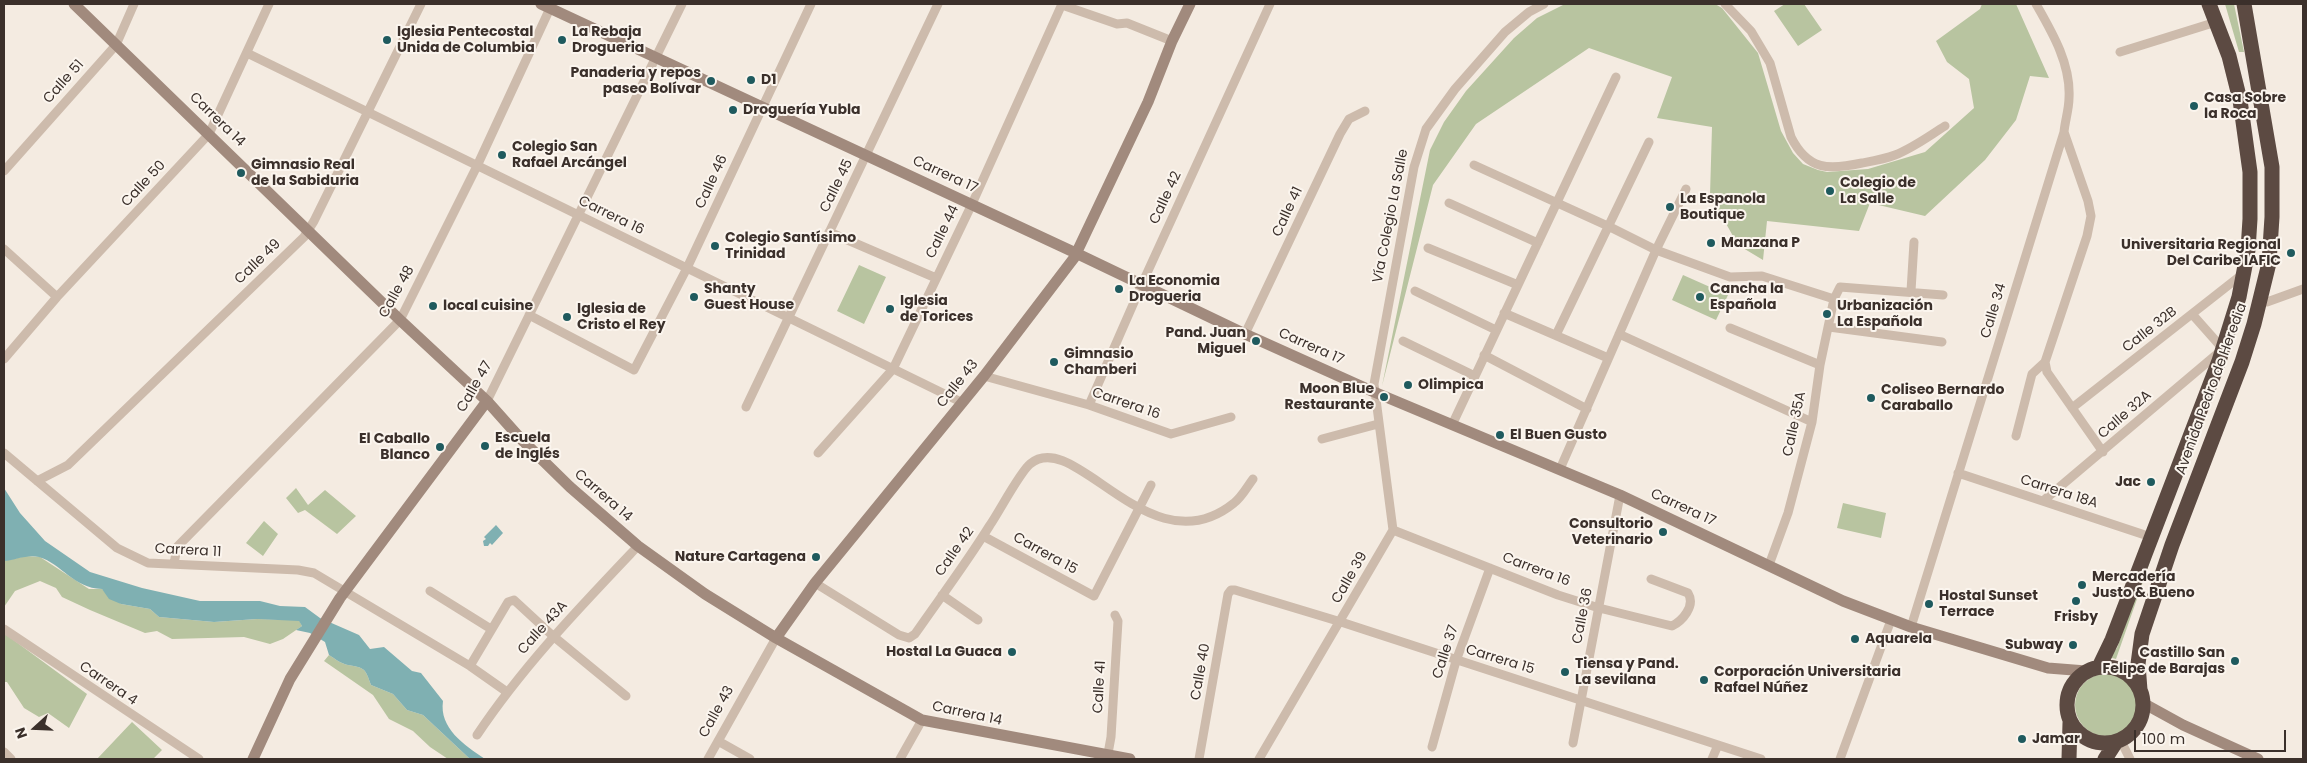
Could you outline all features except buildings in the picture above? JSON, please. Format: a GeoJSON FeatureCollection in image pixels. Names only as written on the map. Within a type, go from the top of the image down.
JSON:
{"type":"FeatureCollection","features":[{"type":"Feature","properties":{"kind":"highway","name":"Avenida Pedro de Heredia"},"geometry":{"type":"LineString","coordinates":[[2092,669],[2112,640],[2223,349],[2244,273],[2250,219],[2247,145],[2235,77],[2209,4]]}},
{"type":"Feature","properties":{"kind":"highway","name":"Avenida Pedro de Heredia"},"geometry":{"type":"LineString","coordinates":[[2142,697],[2138,664],[2142,634],[2172,546],[2242,362],[2260,302],[2271,247],[2272,167],[2244,4]]}},
{"type":"Feature","properties":{"kind":"highway"},"geometry":{"type":"LineString","coordinates":[[2069,759],[2070,723],[2066,700],[2070,688],[2077,679],[2092,669],[2122,671],[2133,679],[2142,697],[2142,715],[2138,725],[2130,734],[2118,741],[2107,744],[2090,741],[2075,730],[2070,723]]}},
{"type":"Feature","properties":{"kind":"highway"},"geometry":{"type":"LineString","coordinates":[[2104,759],[2118,741]]}},
{"type":"Feature","properties":{"kind":"main road","name":"Carrera 14"},"geometry":{"type":"LineString","coordinates":[[74,4],[400,320],[487,401],[520,438],[570,488],[638,546],[705,594],[776,638],[922,720],[1108,758],[1130,759]]}},
{"type":"Feature","properties":{"kind":"main road","name":"Calle 43"},"geometry":{"type":"LineString","coordinates":[[776,638],[815,583],[963,403],[1077,253],[1148,102],[1172,42],[1190,4]]}},
{"type":"Feature","properties":{"kind":"main road","name":"Carrera 17"},"geometry":{"type":"LineString","coordinates":[[548,5],[656,58],[1077,253],[1245,334],[1374,392],[1560,468],[1843,601],[1911,627],[2048,668],[2092,669]]}},
{"type":"Feature","properties":{"kind":"main road","name":"Calle 47"},"geometry":{"type":"LineString","coordinates":[[253,759],[290,679],[342,594],[487,401]]}},
{"type":"Feature","properties":{"kind":"main road"},"geometry":{"type":"LineString","coordinates":[[2142,697],[2183,725],[2258,759]]}},
{"type":"Feature","properties":{"kind":"street","name":"Calle 51"},"geometry":{"type":"LineString","coordinates":[[4,171],[116,45],[134,4]]}},
{"type":"Feature","properties":{"kind":"street","name":"Calle 50"},"geometry":{"type":"LineString","coordinates":[[4,360],[57,297],[209,134],[270,4]]}},
{"type":"Feature","properties":{"kind":"street","name":"Calle 49"},"geometry":{"type":"LineString","coordinates":[[37,481],[68,465],[308,230],[369,113],[421,4]]}},
{"type":"Feature","properties":{"kind":"street","name":"Calle 47"},"geometry":{"type":"LineString","coordinates":[[487,401],[682,4]]}},
{"type":"Feature","properties":{"kind":"street","name":"Calle 46"},"geometry":{"type":"LineString","coordinates":[[530,315],[634,370],[687,268],[811,4]]}},
{"type":"Feature","properties":{"kind":"street","name":"Calle 45"},"geometry":{"type":"LineString","coordinates":[[746,407],[938,4]]}},
{"type":"Feature","properties":{"kind":"street"},"geometry":{"type":"LineString","coordinates":[[1062,4],[1117,24],[1127,23],[1172,42]]}},
{"type":"Feature","properties":{"kind":"street","name":"Calle 44"},"geometry":{"type":"LineString","coordinates":[[818,453],[893,369],[972,204],[1062,4]]}},
{"type":"Feature","properties":{"kind":"street","name":"Calle 42"},"geometry":{"type":"LineString","coordinates":[[1089,405],[1270,4]]}},
{"type":"Feature","properties":{"kind":"street","name":"Vía Colegio La Salle"},"geometry":{"type":"LineString","coordinates":[[1374,392],[1376,370],[1414,167],[1426,129],[1455,89],[1505,32],[1529,12],[1544,4]]}},
{"type":"Feature","properties":{"kind":"street"},"geometry":{"type":"LineString","coordinates":[[1725,4],[1752,31],[1770,63],[1791,137],[1797,148],[1816,165],[1836,169],[1894,156],[1944,126]]}},
{"type":"Feature","properties":{"kind":"street","name":"Calle 34"},"geometry":{"type":"LineString","coordinates":[[1911,627],[2064,132],[2069,97],[2068,83],[2060,51],[2036,4]]}},
{"type":"Feature","properties":{"kind":"street","name":"Calle 48"},"geometry":{"type":"LineString","coordinates":[[174,564],[177,547],[400,320],[477,166],[548,5]]}},
{"type":"Feature","properties":{"kind":"street"},"geometry":{"type":"LineString","coordinates":[[2120,52],[2216,22]]}},
{"type":"Feature","properties":{"kind":"street","name":"Carrera 16"},"geometry":{"type":"LineString","coordinates":[[247,54],[963,403]]}},
{"type":"Feature","properties":{"kind":"street"},"geometry":{"type":"LineString","coordinates":[[1452,425],[1616,77]]}},
{"type":"Feature","properties":{"kind":"street","name":"Calle 41"},"geometry":{"type":"LineString","coordinates":[[1245,334],[1340,134],[1349,119],[1365,111]]}},
{"type":"Feature","properties":{"kind":"street"},"geometry":{"type":"LineString","coordinates":[[2016,436],[2032,374],[2045,362],[2088,236],[2091,216],[2088,201],[2064,132]]}},
{"type":"Feature","properties":{"kind":"street"},"geometry":{"type":"LineString","coordinates":[[1556,335],[1610,227],[1649,142]]}},
{"type":"Feature","properties":{"kind":"street"},"geometry":{"type":"LineString","coordinates":[[1474,165],[1656,250],[1730,277],[1762,276],[1834,299]]}},
{"type":"Feature","properties":{"kind":"street"},"geometry":{"type":"LineString","coordinates":[[1560,468],[1656,250],[1686,189]]}},
{"type":"Feature","properties":{"kind":"street"},"geometry":{"type":"LineString","coordinates":[[1449,203],[1538,243]]}},
{"type":"Feature","properties":{"kind":"street"},"geometry":{"type":"LineString","coordinates":[[829,232],[936,278]]}},
{"type":"Feature","properties":{"kind":"street"},"geometry":{"type":"LineString","coordinates":[[1914,242],[1911,291],[1943,295]]}},
{"type":"Feature","properties":{"kind":"street"},"geometry":{"type":"LineString","coordinates":[[1428,248],[1518,285]]}},
{"type":"Feature","properties":{"kind":"street"},"geometry":{"type":"LineString","coordinates":[[4,249],[57,297]]}},
{"type":"Feature","properties":{"kind":"street","name":"Calle 32B"},"geometry":{"type":"LineString","coordinates":[[2072,408],[2244,273]]}},
{"type":"Feature","properties":{"kind":"street","name":"Calle 35A"},"geometry":{"type":"LineString","coordinates":[[1769,565],[1788,513],[1812,422],[1820,365],[1834,299],[1840,286],[1911,291]]}},
{"type":"Feature","properties":{"kind":"street"},"geometry":{"type":"LineString","coordinates":[[2260,302],[2267,302],[2303,289]]}},
{"type":"Feature","properties":{"kind":"street"},"geometry":{"type":"LineString","coordinates":[[1415,291],[1496,330]]}},
{"type":"Feature","properties":{"kind":"street"},"geometry":{"type":"LineString","coordinates":[[1504,313],[1608,358]]}},
{"type":"Feature","properties":{"kind":"street"},"geometry":{"type":"LineString","coordinates":[[2192,314],[2223,349]]}},
{"type":"Feature","properties":{"kind":"street"},"geometry":{"type":"LineString","coordinates":[[1730,328],[1820,365]]}},
{"type":"Feature","properties":{"kind":"street"},"geometry":{"type":"LineString","coordinates":[[1829,328],[1942,342]]}},
{"type":"Feature","properties":{"kind":"street"},"geometry":{"type":"LineString","coordinates":[[1619,334],[1812,422]]}},
{"type":"Feature","properties":{"kind":"street"},"geometry":{"type":"LineString","coordinates":[[1403,342],[1475,376]]}},
{"type":"Feature","properties":{"kind":"street","name":"Calle 32A"},"geometry":{"type":"LineString","coordinates":[[2043,501],[2223,349]]}},
{"type":"Feature","properties":{"kind":"street"},"geometry":{"type":"LineString","coordinates":[[1484,355],[1587,409]]}},
{"type":"Feature","properties":{"kind":"street"},"geometry":{"type":"LineString","coordinates":[[2045,362],[2047,372],[2103,452]]}},
{"type":"Feature","properties":{"kind":"street","name":"Carrera 16"},"geometry":{"type":"LineString","coordinates":[[984,376],[1089,405],[1171,434],[1231,416]]}},
{"type":"Feature","properties":{"kind":"street"},"geometry":{"type":"LineString","coordinates":[[1374,392],[1393,530]]}},
{"type":"Feature","properties":{"kind":"street"},"geometry":{"type":"LineString","coordinates":[[1322,439],[1378,424]]}},
{"type":"Feature","properties":{"kind":"street","name":"Carrera 11"},"geometry":{"type":"LineString","coordinates":[[4,453],[117,548],[148,563],[298,570],[314,573],[342,594],[470,666],[507,692]]}},
{"type":"Feature","properties":{"kind":"street","name":"Calle 42"},"geometry":{"type":"LineString","coordinates":[[815,583],[899,635],[909,638],[915,634],[984,536],[1029,464],[1042,458],[1053,457],[1110,488],[1139,509]]}},
{"type":"Feature","properties":{"kind":"street","name":"Carrera 18A"},"geometry":{"type":"LineString","coordinates":[[1958,473],[2151,537]]}},
{"type":"Feature","properties":{"kind":"street"},"geometry":{"type":"LineString","coordinates":[[1151,485],[1139,509],[1161,519],[1177,522],[1199,520],[1214,516],[1235,502],[1253,479]]}},
{"type":"Feature","properties":{"kind":"street","name":"Calle 36"},"geometry":{"type":"LineString","coordinates":[[1573,742],[1620,495]]}},
{"type":"Feature","properties":{"kind":"street","name":"Carrera 15"},"geometry":{"type":"LineString","coordinates":[[984,536],[1094,596],[1139,509]]}},
{"type":"Feature","properties":{"kind":"street","name":"Carrera 16"},"geometry":{"type":"LineString","coordinates":[[1393,530],[1558,595],[1599,608],[1672,626],[1679,623],[1691,603],[1690,596],[1651,578]]}},
{"type":"Feature","properties":{"kind":"street","name":"Calle 39"},"geometry":{"type":"LineString","coordinates":[[1259,759],[1341,622],[1393,530]]}},
{"type":"Feature","properties":{"kind":"street","name":"Calle 43A"},"geometry":{"type":"LineString","coordinates":[[477,735],[507,692],[553,636],[638,546]]}},
{"type":"Feature","properties":{"kind":"street","name":"Calle 37"},"geometry":{"type":"LineString","coordinates":[[1432,747],[1456,661],[1490,568]]}},
{"type":"Feature","properties":{"kind":"street","name":"Carrera 15"},"geometry":{"type":"LineString","coordinates":[[1230,590],[1341,622],[1761,759]]}},
{"type":"Feature","properties":{"kind":"street","name":"Calle 40"},"geometry":{"type":"LineString","coordinates":[[1199,759],[1230,590]]}},
{"type":"Feature","properties":{"kind":"street"},"geometry":{"type":"LineString","coordinates":[[430,591],[491,630]]}},
{"type":"Feature","properties":{"kind":"street"},"geometry":{"type":"LineString","coordinates":[[942,595],[978,620]]}},
{"type":"Feature","properties":{"kind":"street"},"geometry":{"type":"LineString","coordinates":[[470,666],[511,600],[514,600],[553,636],[626,696]]}},
{"type":"Feature","properties":{"kind":"street","name":"Calle 41"},"geometry":{"type":"LineString","coordinates":[[1108,758],[1118,621],[1115,615]]}},
{"type":"Feature","properties":{"kind":"street"},"geometry":{"type":"LineString","coordinates":[[1840,759],[1892,620]]}},
{"type":"Feature","properties":{"kind":"street","name":"Carrera 4"},"geometry":{"type":"LineString","coordinates":[[4,629],[199,759]]}},
{"type":"Feature","properties":{"kind":"street","name":"Calle 43"},"geometry":{"type":"LineString","coordinates":[[708,759],[776,638]]}},
{"type":"Feature","properties":{"kind":"street"},"geometry":{"type":"LineString","coordinates":[[900,759],[922,720]]}},
{"type":"Feature","properties":{"kind":"street"},"geometry":{"type":"LineString","coordinates":[[718,740],[750,759]]}},
{"type":"Feature","properties":{"kind":"street"},"geometry":{"type":"LineString","coordinates":[[2118,741],[2130,759]]}},
{"type":"Feature","properties":{"kind":"street"},"geometry":{"type":"LineString","coordinates":[[1712,759],[1718,745]]}},
{"type":"Feature","properties":{"kind":"street"},"geometry":{"type":"LineString","coordinates":[[4,752],[11,759]]}},
{"type":"Feature","properties":{"kind":"green space"},"geometry":{"type":"Polygon","coordinates":[[[1565,4],[1715,4],[1722,8],[1758,53],[1781,131],[1793,153],[1803,164],[1827,172],[1868,169],[1925,152],[1974,108],[1969,79],[1947,62],[1936,41],[1980,9],[1982,4],[2016,4],[2049,78],[2030,76],[2016,120],[1985,160],[1925,216],[1870,203],[1859,231],[1767,221],[1763,260],[1738,245],[1710,195],[1712,127],[1657,118],[1672,77],[1589,48],[1476,124],[1433,185],[1382,386],[1430,150],[1444,122],[1466,91],[1514,38],[1537,18],[1565,4]]]}},
{"type":"Feature","properties":{"kind":"green space"},"geometry":{"type":"Polygon","coordinates":[[[1785,4],[1804,4],[1822,30],[1798,46],[1774,11],[1785,4]]]}},
{"type":"Feature","properties":{"kind":"green space"},"geometry":{"type":"Polygon","coordinates":[[[2225,4],[2234,4],[2244,52],[2239,52],[2225,4]]]}},
{"type":"Feature","properties":{"kind":"green space"},"geometry":{"type":"Polygon","coordinates":[[[859,265],[886,277],[864,324],[837,311],[859,265]]]}},
{"type":"Feature","properties":{"kind":"green space","name":"Cancha la Española"},"geometry":{"type":"Polygon","coordinates":[[[1683,275],[1728,295],[1716,320],[1672,300],[1683,275]]]}},
{"type":"Feature","properties":{"kind":"green space"},"geometry":{"type":"Polygon","coordinates":[[[296,488],[308,505],[325,490],[356,516],[337,534],[305,510],[298,513],[286,498],[296,488]]]}},
{"type":"Feature","properties":{"kind":"green space"},"geometry":{"type":"Polygon","coordinates":[[[1843,503],[1886,513],[1881,538],[1837,528],[1843,503]]]}},
{"type":"Feature","properties":{"kind":"green space"},"geometry":{"type":"Polygon","coordinates":[[[264,521],[278,534],[263,556],[246,543],[264,521]]]}},
{"type":"Feature","properties":{"kind":"green space"},"geometry":{"type":"Polygon","coordinates":[[[26,556],[40,557],[89,589],[102,589],[121,604],[150,609],[159,617],[214,622],[257,619],[299,620],[302,626],[283,639],[270,644],[244,637],[172,639],[157,631],[145,633],[90,610],[62,597],[56,588],[40,581],[15,591],[4,607],[4,561],[26,556]]]}},
{"type":"Feature","properties":{"kind":"green space"},"geometry":{"type":"Polygon","coordinates":[[[2151,559],[2116,659],[2108,657],[2117,648],[2147,564],[2151,559]]]}},
{"type":"Feature","properties":{"kind":"green space"},"geometry":{"type":"Polygon","coordinates":[[[4,633],[87,694],[69,728],[48,713],[39,717],[24,708],[7,682],[4,682],[4,633]]]}},
{"type":"Feature","properties":{"kind":"green space"},"geometry":{"type":"Polygon","coordinates":[[[329,655],[343,664],[364,670],[371,685],[393,694],[407,710],[423,715],[470,759],[448,759],[430,747],[413,731],[389,719],[373,695],[324,661],[329,655]]]}},
{"type":"Feature","properties":{"kind":"green space"},"geometry":{"type":"Polygon","coordinates":[[[2106,674],[2123,679],[2128,683],[2132,688],[2137,705],[2132,722],[2128,727],[2123,731],[2106,736],[2089,731],[2084,727],[2080,722],[2075,705],[2080,688],[2084,683],[2089,679],[2106,674]]]}},
{"type":"Feature","properties":{"kind":"green space"},"geometry":{"type":"Polygon","coordinates":[[[132,722],[162,750],[153,759],[97,759],[132,722]]]}},
{"type":"Feature","properties":{"kind":"water"},"geometry":{"type":"Polygon","coordinates":[[[4,488],[20,513],[45,541],[90,572],[142,588],[200,601],[260,601],[280,606],[305,607],[320,618],[359,635],[370,649],[384,647],[412,671],[421,673],[443,701],[443,711],[449,728],[461,742],[485,759],[470,759],[423,715],[407,710],[393,694],[371,685],[364,670],[343,664],[329,655],[325,642],[310,633],[296,630],[302,626],[299,621],[257,619],[214,622],[159,617],[150,609],[121,604],[109,599],[102,589],[83,585],[47,560],[39,557],[4,561],[4,488]]]}},
{"type":"Feature","properties":{"kind":"water"},"geometry":{"type":"Polygon","coordinates":[[[496,525],[503,533],[492,545],[490,543],[488,546],[484,546],[483,541],[486,539],[484,537],[496,525]]]}},
{"type":"Feature","properties":{"kind":"place","name":"Iglesia Pentecostal Unida de Columbia"},"geometry":{"type":"Point","coordinates":[387,40]}},
{"type":"Feature","properties":{"kind":"place","name":"La Rebaja Drogueria"},"geometry":{"type":"Point","coordinates":[562,40]}},
{"type":"Feature","properties":{"kind":"place","name":"D1"},"geometry":{"type":"Point","coordinates":[751,80]}},
{"type":"Feature","properties":{"kind":"place","name":"Panaderia y repos paseo Bolívar"},"geometry":{"type":"Point","coordinates":[711,81]}},
{"type":"Feature","properties":{"kind":"place","name":"Casa Sobre la Roca"},"geometry":{"type":"Point","coordinates":[2194,106]}},
{"type":"Feature","properties":{"kind":"place","name":"Droguería Yubla"},"geometry":{"type":"Point","coordinates":[733,110]}},
{"type":"Feature","properties":{"kind":"place","name":"Colegio San Rafael Arcángel"},"geometry":{"type":"Point","coordinates":[502,155]}},
{"type":"Feature","properties":{"kind":"place","name":"Gimnasio Real de la Sabiduria"},"geometry":{"type":"Point","coordinates":[241,173]}},
{"type":"Feature","properties":{"kind":"place","name":"Colegio de La Salle"},"geometry":{"type":"Point","coordinates":[1830,191]}},
{"type":"Feature","properties":{"kind":"place","name":"La Espanola Boutique"},"geometry":{"type":"Point","coordinates":[1670,207]}},
{"type":"Feature","properties":{"kind":"place","name":"Manzana P"},"geometry":{"type":"Point","coordinates":[1711,243]}},
{"type":"Feature","properties":{"kind":"place","name":"Colegio Santísimo Trinidad"},"geometry":{"type":"Point","coordinates":[715,246]}},
{"type":"Feature","properties":{"kind":"place","name":"Universitaria Regional Del Caribe IAFIC"},"geometry":{"type":"Point","coordinates":[2291,253]}},
{"type":"Feature","properties":{"kind":"place","name":"La Economia Drogueria"},"geometry":{"type":"Point","coordinates":[1119,289]}},
{"type":"Feature","properties":{"kind":"place","name":"Shanty Guest House"},"geometry":{"type":"Point","coordinates":[694,297]}},
{"type":"Feature","properties":{"kind":"place","name":"Cancha la Española"},"geometry":{"type":"Point","coordinates":[1700,297]}},
{"type":"Feature","properties":{"kind":"place","name":"local cuisine"},"geometry":{"type":"Point","coordinates":[433,306]}},
{"type":"Feature","properties":{"kind":"place","name":"Iglesia de Torices"},"geometry":{"type":"Point","coordinates":[890,309]}},
{"type":"Feature","properties":{"kind":"place","name":"Urbanización La Española"},"geometry":{"type":"Point","coordinates":[1827,314]}},
{"type":"Feature","properties":{"kind":"place","name":"Iglesia de Cristo el Rey"},"geometry":{"type":"Point","coordinates":[567,317]}},
{"type":"Feature","properties":{"kind":"place","name":"Pand. Juan Miguel"},"geometry":{"type":"Point","coordinates":[1256,341]}},
{"type":"Feature","properties":{"kind":"place","name":"Gimnasio Chamberi"},"geometry":{"type":"Point","coordinates":[1054,362]}},
{"type":"Feature","properties":{"kind":"place","name":"Olimpica"},"geometry":{"type":"Point","coordinates":[1408,385]}},
{"type":"Feature","properties":{"kind":"place","name":"Moon Blue Restaurante"},"geometry":{"type":"Point","coordinates":[1384,397]}},
{"type":"Feature","properties":{"kind":"place","name":"Coliseo Bernardo Caraballo"},"geometry":{"type":"Point","coordinates":[1871,398]}},
{"type":"Feature","properties":{"kind":"place","name":"El Buen Gusto"},"geometry":{"type":"Point","coordinates":[1500,435]}},
{"type":"Feature","properties":{"kind":"place","name":"Escuela de Inglés"},"geometry":{"type":"Point","coordinates":[485,446]}},
{"type":"Feature","properties":{"kind":"place","name":"El Caballo Blanco"},"geometry":{"type":"Point","coordinates":[440,447]}},
{"type":"Feature","properties":{"kind":"place","name":"Jac"},"geometry":{"type":"Point","coordinates":[2151,482]}},
{"type":"Feature","properties":{"kind":"place","name":"Consultorio Veterinario"},"geometry":{"type":"Point","coordinates":[1663,532]}},
{"type":"Feature","properties":{"kind":"place","name":"Nature Cartagena"},"geometry":{"type":"Point","coordinates":[816,557]}},
{"type":"Feature","properties":{"kind":"place","name":"Mercadería Justo & Bueno"},"geometry":{"type":"Point","coordinates":[2082,585]}},
{"type":"Feature","properties":{"kind":"place","name":"Frisby"},"geometry":{"type":"Point","coordinates":[2076,601]}},
{"type":"Feature","properties":{"kind":"place","name":"Hostal Sunset Terrace"},"geometry":{"type":"Point","coordinates":[1929,604]}},
{"type":"Feature","properties":{"kind":"place","name":"Aquarela"},"geometry":{"type":"Point","coordinates":[1855,639]}},
{"type":"Feature","properties":{"kind":"place","name":"Subway"},"geometry":{"type":"Point","coordinates":[2073,645]}},
{"type":"Feature","properties":{"kind":"place","name":"Hostal La Guaca"},"geometry":{"type":"Point","coordinates":[1012,652]}},
{"type":"Feature","properties":{"kind":"place","name":"Castillo San Felipe de Barajas"},"geometry":{"type":"Point","coordinates":[2235,661]}},
{"type":"Feature","properties":{"kind":"place","name":"Tiensa y Pand. La sevilana"},"geometry":{"type":"Point","coordinates":[1565,672]}},
{"type":"Feature","properties":{"kind":"place","name":"Corporación Universitaria Rafael Núñez"},"geometry":{"type":"Point","coordinates":[1704,680]}},
{"type":"Feature","properties":{"kind":"place","name":"Jamar"},"geometry":{"type":"Point","coordinates":[2022,739]}}]}
